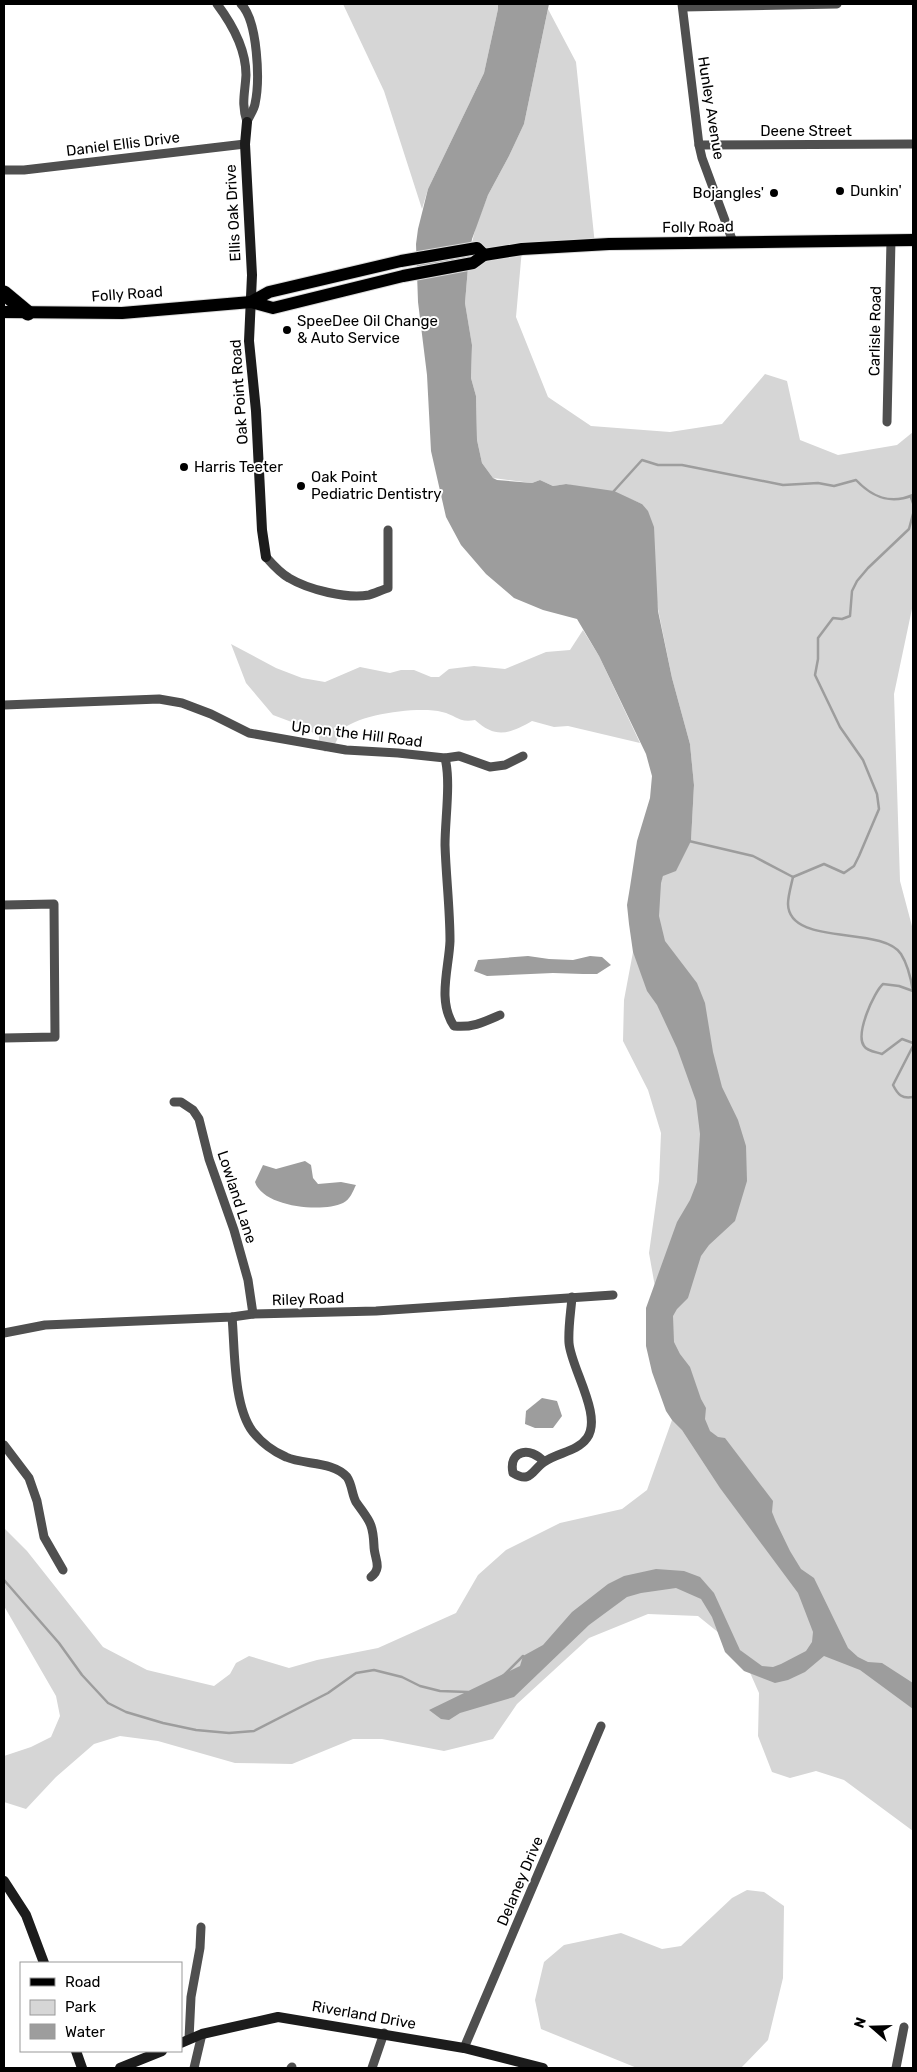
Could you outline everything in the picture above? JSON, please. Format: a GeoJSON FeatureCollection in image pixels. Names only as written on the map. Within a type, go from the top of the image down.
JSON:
{"type":"FeatureCollection","features":[{"type":"Feature","properties":{"kind":"highway"},"geometry":{"type":"LineString","coordinates":[[4,293],[28,312]]}},
{"type":"Feature","properties":{"kind":"main road","name":"Folly Road"},"geometry":{"type":"LineString","coordinates":[[4,312],[122,313],[252,302],[273,308],[403,276],[473,263],[484,255],[522,249],[576,245],[913,240]]}},
{"type":"Feature","properties":{"kind":"main road","name":"Folly Road"},"geometry":{"type":"LineString","coordinates":[[252,302],[270,292],[401,260],[477,248],[484,255]]}},
{"type":"Feature","properties":{"kind":"street","name":"Ellis Oak Drive"},"geometry":{"type":"LineString","coordinates":[[217,4],[232,23],[242,50],[246,74],[242,107],[246,122],[245,144],[252,302]]}},
{"type":"Feature","properties":{"kind":"street","name":"Ellis Oak Drive"},"geometry":{"type":"LineString","coordinates":[[241,4],[246,8],[254,34],[258,58],[255,105],[246,122]]}},
{"type":"Feature","properties":{"kind":"street"},"geometry":{"type":"LineString","coordinates":[[683,6],[837,4]]}},
{"type":"Feature","properties":{"kind":"street","name":"Hunley Avenue"},"geometry":{"type":"LineString","coordinates":[[683,6],[699,145],[733,242]]}},
{"type":"Feature","properties":{"kind":"street","name":"Daniel Ellis Drive"},"geometry":{"type":"LineString","coordinates":[[4,170],[24,170],[245,144]]}},
{"type":"Feature","properties":{"kind":"street","name":"Deene Street"},"geometry":{"type":"LineString","coordinates":[[699,145],[913,144]]}},
{"type":"Feature","properties":{"kind":"street","name":"Carlisle Road"},"geometry":{"type":"LineString","coordinates":[[887,422],[892,240]]}},
{"type":"Feature","properties":{"kind":"street","name":"Oak Point Road"},"geometry":{"type":"LineString","coordinates":[[252,302],[250,341],[256,411],[262,530],[266,557],[275,568],[289,578],[313,588],[343,595],[368,595],[388,588],[388,530]]}},
{"type":"Feature","properties":{"kind":"street","name":"Up on the Hill Road"},"geometry":{"type":"LineString","coordinates":[[4,705],[159,699],[182,703],[211,714],[249,733],[350,750],[445,758],[459,756],[490,767],[506,765],[523,756]]}},
{"type":"Feature","properties":{"kind":"street"},"geometry":{"type":"LineString","coordinates":[[445,758],[448,771],[445,846],[450,917],[449,949],[445,973],[448,1018],[454,1026],[466,1027],[500,1015]]}},
{"type":"Feature","properties":{"kind":"street"},"geometry":{"type":"LineString","coordinates":[[4,905],[54,904],[56,1037],[4,1038]]}},
{"type":"Feature","properties":{"kind":"street","name":"Lowland Lane"},"geometry":{"type":"LineString","coordinates":[[174,1102],[181,1102],[193,1110],[199,1119],[209,1159],[234,1230],[248,1280],[253,1314]]}},
{"type":"Feature","properties":{"kind":"street","name":"Riley Road"},"geometry":{"type":"LineString","coordinates":[[4,1333],[45,1326],[232,1317],[253,1314],[376,1311],[613,1295]]}},
{"type":"Feature","properties":{"kind":"street"},"geometry":{"type":"LineString","coordinates":[[544,1462],[582,1444],[589,1436],[592,1424],[590,1408],[573,1366],[569,1342],[572,1297]]}},
{"type":"Feature","properties":{"kind":"street"},"geometry":{"type":"LineString","coordinates":[[232,1317],[237,1388],[252,1431],[266,1446],[286,1458],[333,1468],[347,1478],[355,1500],[368,1516],[374,1530],[374,1549],[378,1565],[376,1574],[371,1577]]}},
{"type":"Feature","properties":{"kind":"street"},"geometry":{"type":"LineString","coordinates":[[4,1444],[29,1478],[37,1501],[44,1537],[63,1570]]}},
{"type":"Feature","properties":{"kind":"street","name":"Delaney Drive"},"geometry":{"type":"LineString","coordinates":[[464,2048],[601,1726]]}},
{"type":"Feature","properties":{"kind":"street"},"geometry":{"type":"LineString","coordinates":[[4,1881],[26,1915],[44,1962]]}},
{"type":"Feature","properties":{"kind":"street"},"geometry":{"type":"LineString","coordinates":[[185,2041],[200,1948],[201,1928]]}},
{"type":"Feature","properties":{"kind":"street","name":"Riverland Drive"},"geometry":{"type":"LineString","coordinates":[[185,2041],[202,2034],[278,2017],[384,2033],[464,2048],[543,2068]]}},
{"type":"Feature","properties":{"kind":"street"},"geometry":{"type":"LineString","coordinates":[[896,2068],[904,2027]]}},
{"type":"Feature","properties":{"kind":"street"},"geometry":{"type":"LineString","coordinates":[[372,2068],[384,2033]]}},
{"type":"Feature","properties":{"kind":"street"},"geometry":{"type":"LineString","coordinates":[[194,2068],[202,2034]]}},
{"type":"Feature","properties":{"kind":"street"},"geometry":{"type":"LineString","coordinates":[[76,2052],[82,2068]]}},
{"type":"Feature","properties":{"kind":"street"},"geometry":{"type":"LineString","coordinates":[[120,2068],[160,2052]]}},
{"type":"Feature","properties":{"kind":"green space"},"geometry":{"type":"Polygon","coordinates":[[[343,4],[498,4],[484,73],[428,189],[422,209],[384,91],[343,4]]]}},
{"type":"Feature","properties":{"kind":"green space"},"geometry":{"type":"Polygon","coordinates":[[[548,9],[576,62],[595,245],[522,249],[516,317],[548,397],[591,426],[670,432],[722,424],[765,374],[787,381],[800,440],[838,455],[897,445],[913,432],[913,604],[894,694],[900,881],[913,930],[913,1831],[844,1780],[816,1771],[790,1778],[772,1772],[758,1736],[759,1693],[740,1650],[698,1616],[648,1614],[589,1638],[517,1704],[493,1739],[444,1751],[382,1739],[353,1739],[292,1764],[235,1763],[158,1741],[120,1736],[94,1744],[56,1777],[26,1809],[4,1802],[4,1756],[31,1747],[51,1737],[60,1716],[56,1696],[4,1606],[4,1528],[27,1551],[103,1647],[147,1670],[214,1686],[230,1674],[236,1663],[249,1656],[289,1668],[317,1660],[378,1648],[456,1613],[478,1575],[506,1550],[560,1523],[622,1509],[647,1490],[672,1420],[671,1377],[649,1253],[659,1181],[661,1133],[648,1090],[623,1041],[624,1000],[633,952],[663,876],[691,841],[694,785],[690,744],[672,678],[658,609],[642,504],[628,498],[566,484],[553,486],[540,480],[532,483],[493,478],[482,463],[477,440],[476,396],[471,378],[472,345],[465,303],[469,255],[476,226],[488,195],[524,124],[548,9]]]}},
{"type":"Feature","properties":{"kind":"green space"},"geometry":{"type":"Polygon","coordinates":[[[583,630],[599,656],[640,743],[568,726],[554,727],[532,721],[516,729],[496,732],[475,720],[461,720],[447,713],[419,710],[389,713],[360,720],[341,731],[337,741],[325,752],[319,746],[319,736],[297,724],[273,715],[246,683],[231,644],[276,668],[302,678],[325,682],[360,667],[390,673],[401,670],[414,670],[431,677],[439,677],[449,669],[474,666],[505,669],[546,652],[570,650],[583,630]]]}},
{"type":"Feature","properties":{"kind":"green space"},"geometry":{"type":"Polygon","coordinates":[[[747,1890],[764,1892],[784,1906],[783,1978],[768,2040],[741,2068],[637,2068],[541,2029],[535,2000],[544,1962],[564,1945],[621,1933],[662,1949],[681,1946],[732,1898],[747,1890]]]}},
{"type":"Feature","properties":{"kind":"water"},"geometry":{"type":"Polygon","coordinates":[[[498,4],[549,4],[524,124],[488,195],[472,239],[469,255],[465,303],[472,345],[471,378],[476,396],[477,440],[482,463],[493,478],[497,480],[532,483],[540,480],[553,486],[566,484],[614,491],[642,504],[648,511],[654,527],[658,611],[672,678],[690,744],[694,785],[691,841],[676,871],[663,876],[659,916],[665,941],[697,983],[705,1003],[713,1052],[722,1087],[738,1120],[746,1146],[747,1181],[735,1221],[709,1245],[701,1256],[688,1298],[673,1316],[674,1342],[690,1367],[706,1408],[705,1419],[710,1431],[718,1437],[725,1438],[773,1501],[772,1512],[790,1551],[801,1569],[814,1578],[848,1648],[858,1657],[868,1662],[882,1663],[913,1683],[913,1709],[860,1670],[824,1656],[805,1672],[788,1680],[775,1683],[744,1671],[725,1652],[712,1617],[701,1599],[676,1588],[627,1597],[589,1625],[514,1697],[460,1713],[449,1720],[441,1719],[429,1710],[520,1666],[523,1656],[543,1645],[572,1612],[608,1584],[624,1576],[656,1569],[684,1571],[700,1577],[714,1593],[740,1650],[762,1666],[773,1667],[806,1651],[812,1642],[813,1632],[798,1593],[720,1488],[682,1430],[666,1411],[652,1372],[646,1346],[646,1308],[677,1222],[690,1200],[697,1182],[700,1134],[696,1101],[677,1048],[657,1005],[647,991],[633,952],[629,924],[627,905],[637,841],[650,798],[652,776],[646,754],[599,656],[577,619],[543,610],[514,598],[486,574],[461,545],[446,517],[431,451],[427,375],[418,302],[416,244],[418,229],[428,189],[484,73],[498,4]]]}},
{"type":"Feature","properties":{"kind":"water"},"geometry":{"type":"Polygon","coordinates":[[[528,956],[573,960],[590,956],[602,957],[611,965],[597,974],[553,973],[487,976],[474,971],[478,960],[528,956]]]}},
{"type":"Feature","properties":{"kind":"water"},"geometry":{"type":"Polygon","coordinates":[[[305,1161],[311,1165],[313,1178],[318,1184],[341,1182],[356,1185],[348,1200],[334,1206],[294,1206],[269,1197],[260,1190],[255,1182],[263,1165],[276,1169],[305,1161]]]}},
{"type":"Feature","properties":{"kind":"water"},"geometry":{"type":"Polygon","coordinates":[[[542,1398],[557,1401],[562,1416],[553,1428],[535,1428],[525,1424],[526,1411],[542,1398]]]}},
{"type":"Feature","properties":{"kind":"waterway"},"geometry":{"type":"LineString","coordinates":[[613,492],[642,460],[658,465],[682,465],[783,485],[818,483],[834,486],[856,480],[868,491],[882,498],[897,499],[913,495]]}},
{"type":"Feature","properties":{"kind":"waterway"},"geometry":{"type":"LineString","coordinates":[[911,497],[913,503]]}},
{"type":"Feature","properties":{"kind":"waterway"},"geometry":{"type":"LineString","coordinates":[[793,877],[824,864],[844,873],[854,866],[879,809],[877,794],[863,760],[840,727],[815,675],[818,659],[818,638],[833,618],[842,619],[850,616],[852,591],[857,581],[909,529],[913,514]]}},
{"type":"Feature","properties":{"kind":"waterway"},"geometry":{"type":"LineString","coordinates":[[689,841],[753,856],[793,877]]}},
{"type":"Feature","properties":{"kind":"waterway"},"geometry":{"type":"LineString","coordinates":[[793,877],[788,904],[792,917],[803,926],[819,931],[875,940],[891,945],[901,954],[907,967],[913,991],[899,986],[883,984],[875,995],[867,1014],[862,1032],[862,1040],[867,1049],[882,1054],[902,1039],[913,1043]]}},
{"type":"Feature","properties":{"kind":"waterway"},"geometry":{"type":"LineString","coordinates":[[913,1046],[893,1085],[901,1096],[913,1097]]}},
{"type":"Feature","properties":{"kind":"waterway"},"geometry":{"type":"LineString","coordinates":[[4,1580],[59,1643],[82,1675],[108,1703],[126,1712],[163,1723],[196,1730],[229,1733],[254,1731],[328,1693],[356,1673],[374,1670],[402,1677],[420,1686],[440,1691],[468,1692]]}},
{"type":"Feature","properties":{"kind":"waterway"},"geometry":{"type":"LineString","coordinates":[[503,1676],[523,1656]]}},
{"type":"Feature","properties":{"kind":"place","name":"Dunkin'"},"geometry":{"type":"Point","coordinates":[840,191]}},
{"type":"Feature","properties":{"kind":"place","name":"Bojangles'"},"geometry":{"type":"Point","coordinates":[774,193]}},
{"type":"Feature","properties":{"kind":"place","name":"SpeeDee Oil Change & Auto Service"},"geometry":{"type":"Point","coordinates":[287,330]}},
{"type":"Feature","properties":{"kind":"place","name":"Harris Teeter"},"geometry":{"type":"Point","coordinates":[184,467]}},
{"type":"Feature","properties":{"kind":"place","name":"Oak Point Pediatric Dentistry"},"geometry":{"type":"Point","coordinates":[301,486]}}]}
